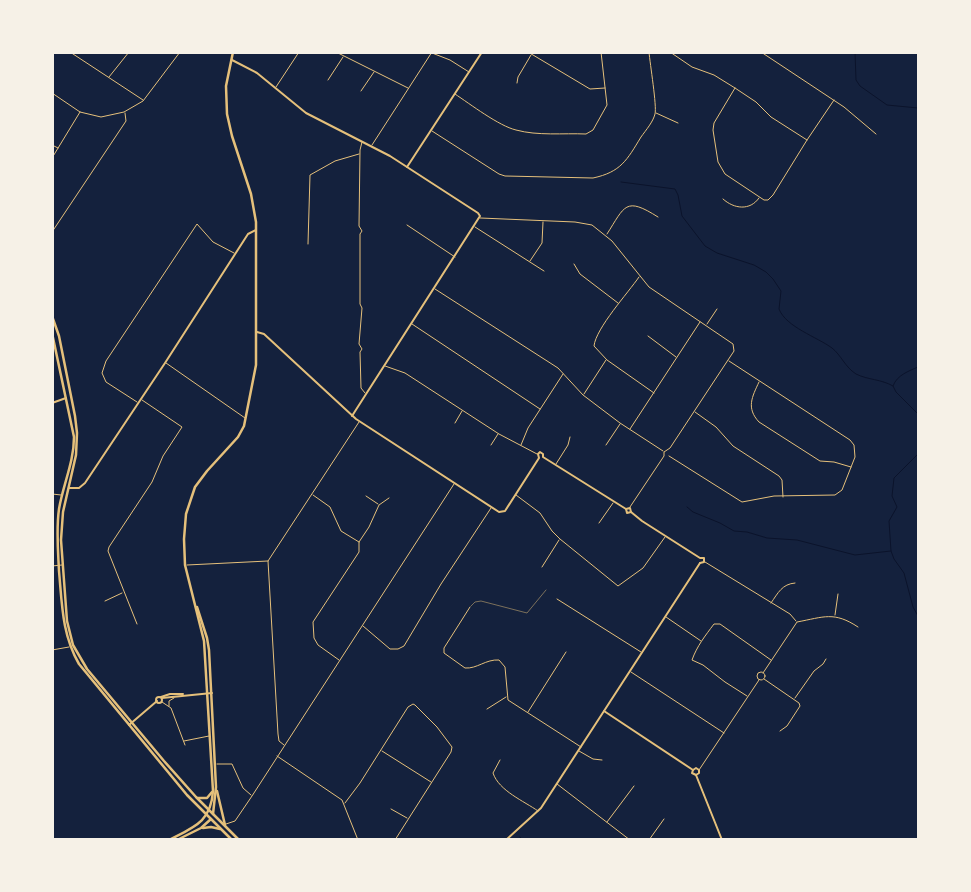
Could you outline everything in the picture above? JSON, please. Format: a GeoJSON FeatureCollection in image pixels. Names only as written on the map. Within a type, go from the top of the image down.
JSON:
{"type":"FeatureCollection","features":[{"type":"Feature","properties":{"kind":"main road"},"geometry":{"type":"LineString","coordinates":[[169,840],[195,826],[207,815],[210,810],[213,791],[208,638],[196,606],[185,565],[184,523],[191,496],[207,471],[238,437],[246,419],[256,364],[256,230],[252,196],[228,120],[226,86],[233,52]]}},
{"type":"Feature","properties":{"kind":"main road"},"geometry":{"type":"LineString","coordinates":[[52,316],[59,336],[76,420],[75,462],[61,528],[63,621],[70,646],[79,664],[130,724],[196,797],[239,840]]}},
{"type":"Feature","properties":{"kind":"main road"},"geometry":{"type":"LineString","coordinates":[[52,333],[74,442],[62,495],[57,529],[67,621],[73,645],[87,669],[187,795],[232,840]]}},
{"type":"Feature","properties":{"kind":"main road"},"geometry":{"type":"LineString","coordinates":[[66,398],[71,397]]}},
{"type":"Feature","properties":{"kind":"main road"},"geometry":{"type":"LineString","coordinates":[[64,487],[68,488]]}},
{"type":"Feature","properties":{"kind":"main road"},"geometry":{"type":"LineString","coordinates":[[177,840],[201,828],[211,819],[213,813],[216,764],[210,694]]}},
{"type":"Feature","properties":{"kind":"main road"},"geometry":{"type":"LineString","coordinates":[[216,787],[225,825]]}},
{"type":"Feature","properties":{"kind":"main road"},"geometry":{"type":"LineString","coordinates":[[196,797],[207,798],[213,791]]}},
{"type":"Feature","properties":{"kind":"main road"},"geometry":{"type":"LineString","coordinates":[[201,828],[213,827],[223,831]]}},
{"type":"Feature","properties":{"kind":"street"},"geometry":{"type":"LineString","coordinates":[[70,52],[143,101]]}},
{"type":"Feature","properties":{"kind":"street"},"geometry":{"type":"LineString","coordinates":[[109,78],[129,52]]}},
{"type":"Feature","properties":{"kind":"street"},"geometry":{"type":"LineString","coordinates":[[52,94],[80,112],[101,117],[124,112],[143,101],[180,52]]}},
{"type":"Feature","properties":{"kind":"street"},"geometry":{"type":"LineString","coordinates":[[276,88],[300,52]]}},
{"type":"Feature","properties":{"kind":"street"},"geometry":{"type":"LineString","coordinates":[[336,52],[409,88]]}},
{"type":"Feature","properties":{"kind":"street"},"geometry":{"type":"LineString","coordinates":[[407,167],[482,52]]}},
{"type":"Feature","properties":{"kind":"street"},"geometry":{"type":"LineString","coordinates":[[528,52],[590,89],[606,88]]}},
{"type":"Feature","properties":{"kind":"street"},"geometry":{"type":"LineString","coordinates":[[455,94],[514,130],[534,133],[586,134],[593,130],[607,106],[601,52]]}},
{"type":"Feature","properties":{"kind":"street"},"geometry":{"type":"LineString","coordinates":[[431,131],[499,174],[506,176],[593,178],[609,174],[633,153],[656,113],[649,52]]}},
{"type":"Feature","properties":{"kind":"street"},"geometry":{"type":"LineString","coordinates":[[670,52],[692,67],[714,75],[735,88],[756,102],[771,117],[807,140]]}},
{"type":"Feature","properties":{"kind":"street"},"geometry":{"type":"LineString","coordinates":[[761,52],[844,107],[876,134]]}},
{"type":"Feature","properties":{"kind":"street"},"geometry":{"type":"LineString","coordinates":[[371,146],[432,53],[450,60],[469,72]]}},
{"type":"Feature","properties":{"kind":"street"},"geometry":{"type":"LineString","coordinates":[[517,83],[518,77],[531,54]]}},
{"type":"Feature","properties":{"kind":"street"},"geometry":{"type":"LineString","coordinates":[[328,80],[343,56]]}},
{"type":"Feature","properties":{"kind":"street"},"geometry":{"type":"LineString","coordinates":[[231,59],[257,73],[306,113],[371,146],[407,167],[478,213],[480,218]]}},
{"type":"Feature","properties":{"kind":"street"},"geometry":{"type":"LineString","coordinates":[[361,91],[374,72]]}},
{"type":"Feature","properties":{"kind":"street"},"geometry":{"type":"LineString","coordinates":[[735,88],[714,123],[713,130],[718,162],[725,174],[764,200],[771,198],[834,100]]}},
{"type":"Feature","properties":{"kind":"street"},"geometry":{"type":"LineString","coordinates":[[52,158],[80,112]]}},
{"type":"Feature","properties":{"kind":"street"},"geometry":{"type":"LineString","coordinates":[[52,232],[126,121],[124,112]]}},
{"type":"Feature","properties":{"kind":"street"},"geometry":{"type":"LineString","coordinates":[[656,113],[678,123]]}},
{"type":"Feature","properties":{"kind":"street"},"geometry":{"type":"LineString","coordinates":[[363,142],[360,153],[359,226],[362,231],[360,234],[360,304],[362,308],[359,344],[362,349],[360,352],[361,388],[366,394]]}},
{"type":"Feature","properties":{"kind":"street"},"geometry":{"type":"LineString","coordinates":[[52,144],[59,148]]}},
{"type":"Feature","properties":{"kind":"street"},"geometry":{"type":"LineString","coordinates":[[308,244],[310,175],[335,161],[360,153]]}},
{"type":"Feature","properties":{"kind":"street"},"geometry":{"type":"LineString","coordinates":[[723,199],[734,207],[741,208],[752,204],[759,197]]}},
{"type":"Feature","properties":{"kind":"street"},"geometry":{"type":"LineString","coordinates":[[606,235],[624,209],[629,206],[638,206],[658,217]]}},
{"type":"Feature","properties":{"kind":"street"},"geometry":{"type":"LineString","coordinates":[[434,288],[564,373],[584,395],[620,423],[664,452],[668,451],[734,351],[734,344],[653,290],[606,235],[595,226],[587,223],[480,218]]}},
{"type":"Feature","properties":{"kind":"street"},"geometry":{"type":"LineString","coordinates":[[352,416],[480,218]]}},
{"type":"Feature","properties":{"kind":"street"},"geometry":{"type":"LineString","coordinates":[[530,262],[542,243],[543,221]]}},
{"type":"Feature","properties":{"kind":"street"},"geometry":{"type":"LineString","coordinates":[[138,403],[106,382],[102,373],[106,361],[196,224],[213,242],[235,253]]}},
{"type":"Feature","properties":{"kind":"street"},"geometry":{"type":"LineString","coordinates":[[407,225],[455,257]]}},
{"type":"Feature","properties":{"kind":"street"},"geometry":{"type":"LineString","coordinates":[[475,226],[544,271]]}},
{"type":"Feature","properties":{"kind":"street"},"geometry":{"type":"LineString","coordinates":[[68,488],[79,488],[85,483],[166,363],[235,253],[248,234],[256,230]]}},
{"type":"Feature","properties":{"kind":"street"},"geometry":{"type":"LineString","coordinates":[[574,264],[580,274],[619,303]]}},
{"type":"Feature","properties":{"kind":"street"},"geometry":{"type":"LineString","coordinates":[[640,277],[599,332],[594,347],[607,360],[654,393]]}},
{"type":"Feature","properties":{"kind":"street"},"geometry":{"type":"LineString","coordinates":[[706,325],[717,309]]}},
{"type":"Feature","properties":{"kind":"street"},"geometry":{"type":"LineString","coordinates":[[630,429],[701,322]]}},
{"type":"Feature","properties":{"kind":"street"},"geometry":{"type":"LineString","coordinates":[[412,324],[540,409]]}},
{"type":"Feature","properties":{"kind":"street"},"geometry":{"type":"LineString","coordinates":[[257,332],[264,334],[360,422],[499,512],[504,512],[539,458],[543,457]]}},
{"type":"Feature","properties":{"kind":"street"},"geometry":{"type":"LineString","coordinates":[[648,336],[677,357]]}},
{"type":"Feature","properties":{"kind":"street"},"geometry":{"type":"LineString","coordinates":[[584,395],[607,360]]}},
{"type":"Feature","properties":{"kind":"street"},"geometry":{"type":"LineString","coordinates":[[664,456],[669,456],[737,501],[746,502],[768,497],[835,495],[842,490],[855,457],[855,450],[850,440],[728,360]]}},
{"type":"Feature","properties":{"kind":"street"},"geometry":{"type":"LineString","coordinates":[[166,363],[246,419]]}},
{"type":"Feature","properties":{"kind":"street"},"geometry":{"type":"LineString","coordinates":[[385,366],[405,373],[498,434],[538,454],[542,453],[543,457],[626,509],[628,513],[631,512],[700,558],[704,558],[705,562],[790,614],[797,622]]}},
{"type":"Feature","properties":{"kind":"street"},"geometry":{"type":"LineString","coordinates":[[521,445],[528,428],[564,373]]}},
{"type":"Feature","properties":{"kind":"street"},"geometry":{"type":"LineString","coordinates":[[760,382],[750,407],[759,422],[820,461],[834,462],[851,467]]}},
{"type":"Feature","properties":{"kind":"street"},"geometry":{"type":"LineString","coordinates":[[52,403],[66,398]]}},
{"type":"Feature","properties":{"kind":"street"},"geometry":{"type":"LineString","coordinates":[[137,624],[108,553],[109,547],[152,482],[163,456],[182,426],[141,399]]}},
{"type":"Feature","properties":{"kind":"street"},"geometry":{"type":"LineString","coordinates":[[455,423],[462,410]]}},
{"type":"Feature","properties":{"kind":"street"},"geometry":{"type":"LineString","coordinates":[[694,412],[716,427],[733,446],[779,476],[782,480],[783,497]]}},
{"type":"Feature","properties":{"kind":"street"},"geometry":{"type":"LineString","coordinates":[[284,746],[279,741],[278,734],[268,561],[313,496],[360,422]]}},
{"type":"Feature","properties":{"kind":"street"},"geometry":{"type":"LineString","coordinates":[[606,445],[620,423]]}},
{"type":"Feature","properties":{"kind":"street"},"geometry":{"type":"LineString","coordinates":[[491,445],[498,434]]}},
{"type":"Feature","properties":{"kind":"street"},"geometry":{"type":"LineString","coordinates":[[556,464],[568,445],[570,437]]}},
{"type":"Feature","properties":{"kind":"street"},"geometry":{"type":"LineString","coordinates":[[668,451],[669,456]]}},
{"type":"Feature","properties":{"kind":"street"},"geometry":{"type":"LineString","coordinates":[[626,509],[630,508],[664,456],[664,452]]}},
{"type":"Feature","properties":{"kind":"street"},"geometry":{"type":"LineString","coordinates":[[538,454],[539,458]]}},
{"type":"Feature","properties":{"kind":"street"},"geometry":{"type":"LineString","coordinates":[[225,825],[233,822],[252,796],[454,483]]}},
{"type":"Feature","properties":{"kind":"street"},"geometry":{"type":"LineString","coordinates":[[52,494],[62,495]]}},
{"type":"Feature","properties":{"kind":"street"},"geometry":{"type":"LineString","coordinates":[[515,495],[540,513],[560,539],[618,586],[643,568],[666,536]]}},
{"type":"Feature","properties":{"kind":"street"},"geometry":{"type":"LineString","coordinates":[[313,496],[333,510],[341,531],[359,542]]}},
{"type":"Feature","properties":{"kind":"street"},"geometry":{"type":"LineString","coordinates":[[366,496],[379,505]]}},
{"type":"Feature","properties":{"kind":"street"},"geometry":{"type":"LineString","coordinates":[[340,660],[318,645],[314,638],[313,622],[359,552],[359,542],[369,527],[379,505],[389,498]]}},
{"type":"Feature","properties":{"kind":"street"},"geometry":{"type":"LineString","coordinates":[[600,523],[614,502]]}},
{"type":"Feature","properties":{"kind":"street"},"geometry":{"type":"LineString","coordinates":[[362,626],[390,649],[398,650],[404,646],[441,584],[492,507]]}},
{"type":"Feature","properties":{"kind":"street"},"geometry":{"type":"LineString","coordinates":[[630,508],[631,512]]}},
{"type":"Feature","properties":{"kind":"street"},"geometry":{"type":"LineString","coordinates":[[542,567],[560,539]]}},
{"type":"Feature","properties":{"kind":"street"},"geometry":{"type":"LineString","coordinates":[[506,840],[538,811],[666,617],[700,563],[700,558]]}},
{"type":"Feature","properties":{"kind":"street"},"geometry":{"type":"LineString","coordinates":[[185,565],[268,561]]}},
{"type":"Feature","properties":{"kind":"street"},"geometry":{"type":"LineString","coordinates":[[700,563],[705,562]]}},
{"type":"Feature","properties":{"kind":"street"},"geometry":{"type":"LineString","coordinates":[[52,566],[61,566]]}},
{"type":"Feature","properties":{"kind":"street"},"geometry":{"type":"LineString","coordinates":[[771,604],[781,589],[795,583]]}},
{"type":"Feature","properties":{"kind":"street"},"geometry":{"type":"LineString","coordinates":[[104,600],[124,592]]}},
{"type":"Feature","properties":{"kind":"street"},"geometry":{"type":"LineString","coordinates":[[835,616],[838,594]]}},
{"type":"Feature","properties":{"kind":"street"},"geometry":{"type":"LineString","coordinates":[[557,599],[642,652]]}},
{"type":"Feature","properties":{"kind":"street"},"geometry":{"type":"LineString","coordinates":[[470,607],[443,652],[445,655],[465,668],[473,667],[491,659],[502,662],[506,671],[506,697],[511,704],[581,747]]}},
{"type":"Feature","properties":{"kind":"street"},"geometry":{"type":"LineString","coordinates":[[696,775],[699,774],[699,770],[759,680],[758,675],[763,673],[797,622],[835,616],[847,620],[858,627]]}},
{"type":"Feature","properties":{"kind":"street"},"geometry":{"type":"LineString","coordinates":[[666,617],[702,641]]}},
{"type":"Feature","properties":{"kind":"street"},"geometry":{"type":"LineString","coordinates":[[747,696],[703,665],[692,660],[695,650],[714,624],[720,624],[772,660]]}},
{"type":"Feature","properties":{"kind":"street"},"geometry":{"type":"LineString","coordinates":[[52,650],[70,646]]}},
{"type":"Feature","properties":{"kind":"street"},"geometry":{"type":"LineString","coordinates":[[528,713],[566,652]]}},
{"type":"Feature","properties":{"kind":"street"},"geometry":{"type":"LineString","coordinates":[[795,699],[814,671],[826,659]]}},
{"type":"Feature","properties":{"kind":"street"},"geometry":{"type":"LineString","coordinates":[[630,671],[724,733]]}},
{"type":"Feature","properties":{"kind":"street"},"geometry":{"type":"LineString","coordinates":[[763,673],[764,679]]}},
{"type":"Feature","properties":{"kind":"street"},"geometry":{"type":"LineString","coordinates":[[759,680],[764,679],[800,703],[800,706],[786,726],[780,731]]}},
{"type":"Feature","properties":{"kind":"street"},"geometry":{"type":"LineString","coordinates":[[162,698],[170,694],[187,695]]}},
{"type":"Feature","properties":{"kind":"street"},"geometry":{"type":"LineString","coordinates":[[130,724],[157,701],[158,697],[210,694]]}},
{"type":"Feature","properties":{"kind":"street"},"geometry":{"type":"LineString","coordinates":[[180,696],[171,698],[169,707],[185,745]]}},
{"type":"Feature","properties":{"kind":"street"},"geometry":{"type":"LineString","coordinates":[[487,710],[506,697]]}},
{"type":"Feature","properties":{"kind":"street"},"geometry":{"type":"LineString","coordinates":[[157,701],[169,707]]}},
{"type":"Feature","properties":{"kind":"street"},"geometry":{"type":"LineString","coordinates":[[345,803],[408,707],[413,704]]}},
{"type":"Feature","properties":{"kind":"street"},"geometry":{"type":"LineString","coordinates":[[395,840],[451,752],[452,747],[437,727],[413,704]]}},
{"type":"Feature","properties":{"kind":"street"},"geometry":{"type":"LineString","coordinates":[[604,711],[693,770],[692,773],[696,775],[722,840]]}},
{"type":"Feature","properties":{"kind":"street"},"geometry":{"type":"LineString","coordinates":[[183,741],[210,736]]}},
{"type":"Feature","properties":{"kind":"street"},"geometry":{"type":"LineString","coordinates":[[381,750],[431,782]]}},
{"type":"Feature","properties":{"kind":"street"},"geometry":{"type":"LineString","coordinates":[[578,750],[595,760],[602,760]]}},
{"type":"Feature","properties":{"kind":"street"},"geometry":{"type":"LineString","coordinates":[[277,756],[339,796],[345,803],[358,840]]}},
{"type":"Feature","properties":{"kind":"street"},"geometry":{"type":"LineString","coordinates":[[500,760],[493,773],[495,779],[503,788],[538,811]]}},
{"type":"Feature","properties":{"kind":"street"},"geometry":{"type":"LineString","coordinates":[[216,764],[231,763],[243,788],[252,796]]}},
{"type":"Feature","properties":{"kind":"street"},"geometry":{"type":"LineString","coordinates":[[693,770],[696,768],[699,770]]}},
{"type":"Feature","properties":{"kind":"street"},"geometry":{"type":"LineString","coordinates":[[556,784],[630,840]]}},
{"type":"Feature","properties":{"kind":"street"},"geometry":{"type":"LineString","coordinates":[[606,823],[634,786]]}},
{"type":"Feature","properties":{"kind":"street"},"geometry":{"type":"LineString","coordinates":[[391,808],[408,819]]}},
{"type":"Feature","properties":{"kind":"street"},"geometry":{"type":"LineString","coordinates":[[649,840],[664,819]]}},
{"type":"Feature","properties":{"kind":"lane"},"geometry":{"type":"LineString","coordinates":[[470,607],[475,602],[481,601],[528,613],[546,590]]}},
{"type":"Feature","properties":{"kind":"waterway"},"geometry":{"type":"LineString","coordinates":[[855,52],[856,80],[860,86],[887,105],[918,108]]}},
{"type":"Feature","properties":{"kind":"waterway"},"geometry":{"type":"LineString","coordinates":[[621,182],[675,189],[682,216],[705,246],[717,253],[754,265],[766,272],[781,291],[779,309],[788,321],[832,348],[856,374],[893,386]]}},
{"type":"Feature","properties":{"kind":"waterway"},"geometry":{"type":"LineString","coordinates":[[918,367],[900,376],[893,386],[896,392],[918,414]]}},
{"type":"Feature","properties":{"kind":"waterway"},"geometry":{"type":"LineString","coordinates":[[918,454],[894,478],[892,496],[897,507],[889,521],[891,551],[904,573],[913,607],[918,616]]}},
{"type":"Feature","properties":{"kind":"waterway"},"geometry":{"type":"LineString","coordinates":[[687,507],[693,512],[734,531],[747,532],[767,538],[797,540],[855,555],[891,551]]}}]}
